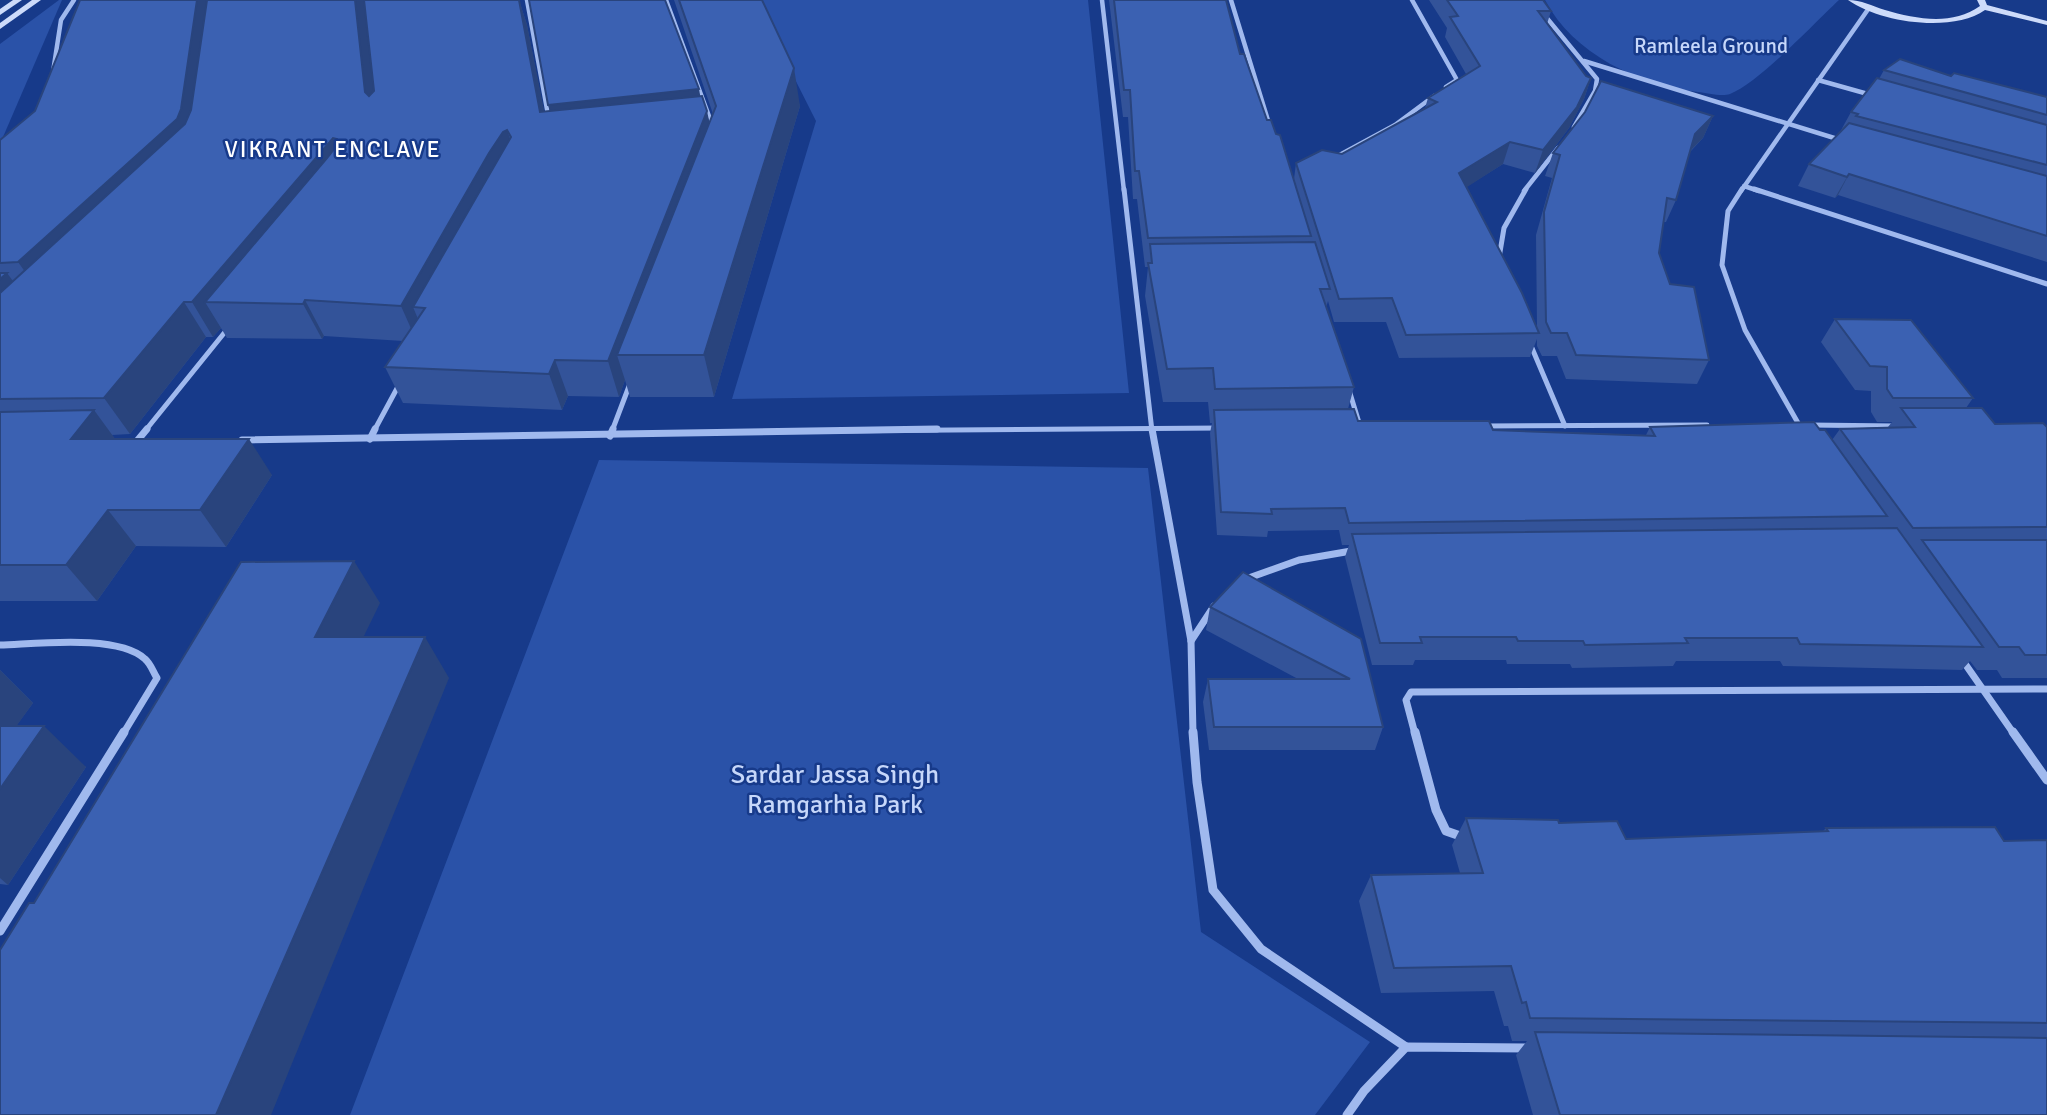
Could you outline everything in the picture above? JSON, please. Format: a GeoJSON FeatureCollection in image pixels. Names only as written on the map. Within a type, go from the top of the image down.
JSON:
{"type":"FeatureCollection","features":[{"type":"Feature","properties":{"kind":"street"},"geometry":{"type":"LineString","coordinates":[[0,13],[18,0]]}},
{"type":"Feature","properties":{"kind":"street"},"geometry":{"type":"LineString","coordinates":[[0,27],[37,0]]}},
{"type":"Feature","properties":{"kind":"street"},"geometry":{"type":"LineString","coordinates":[[53,73],[61,20],[74,0]]}},
{"type":"Feature","properties":{"kind":"street"},"geometry":{"type":"LineString","coordinates":[[527,0],[551,128]]}},
{"type":"Feature","properties":{"kind":"street"},"geometry":{"type":"LineString","coordinates":[[1102,0],[1152,429],[1191,641],[1191,702],[1197,782],[1213,890],[1261,949],[1406,1047],[1545,1048]]}},
{"type":"Feature","properties":{"kind":"street"},"geometry":{"type":"LineString","coordinates":[[1231,0],[1272,132]]}},
{"type":"Feature","properties":{"kind":"street"},"geometry":{"type":"LineString","coordinates":[[1323,163],[1395,125],[1457,80],[1412,0]]}},
{"type":"Feature","properties":{"kind":"street"},"geometry":{"type":"LineString","coordinates":[[1532,0],[1594,74],[1597,84],[1572,130]]}},
{"type":"Feature","properties":{"kind":"street"},"geometry":{"type":"LineString","coordinates":[[1852,0],[1869,8],[1929,20],[1966,18],[1976,15],[1983,4],[2047,23]]}},
{"type":"Feature","properties":{"kind":"street"},"geometry":{"type":"LineString","coordinates":[[655,7],[667,3],[715,134]]}},
{"type":"Feature","properties":{"kind":"street"},"geometry":{"type":"LineString","coordinates":[[1806,436],[1745,330],[1722,265],[1728,211],[1785,125],[1869,8]]}},
{"type":"Feature","properties":{"kind":"street"},"geometry":{"type":"LineString","coordinates":[[531,23],[545,21]]}},
{"type":"Feature","properties":{"kind":"street"},"geometry":{"type":"LineString","coordinates":[[1581,60],[1850,143]]}},
{"type":"Feature","properties":{"kind":"street"},"geometry":{"type":"LineString","coordinates":[[1818,80],[1888,100]]}},
{"type":"Feature","properties":{"kind":"street"},"geometry":{"type":"LineString","coordinates":[[699,126],[712,124]]}},
{"type":"Feature","properties":{"kind":"street"},"geometry":{"type":"LineString","coordinates":[[1501,267],[1499,239],[1508,219],[1564,141]]}},
{"type":"Feature","properties":{"kind":"street"},"geometry":{"type":"LineString","coordinates":[[1744,186],[2047,284]]}},
{"type":"Feature","properties":{"kind":"street"},"geometry":{"type":"LineString","coordinates":[[1134,272],[1148,272]]}},
{"type":"Feature","properties":{"kind":"street"},"geometry":{"type":"LineString","coordinates":[[137,441],[237,317]]}},
{"type":"Feature","properties":{"kind":"street"},"geometry":{"type":"LineString","coordinates":[[1529,340],[1564,426]]}},
{"type":"Feature","properties":{"kind":"street"},"geometry":{"type":"LineString","coordinates":[[370,439],[408,369]]}},
{"type":"Feature","properties":{"kind":"street"},"geometry":{"type":"LineString","coordinates":[[610,436],[632,377]]}},
{"type":"Feature","properties":{"kind":"street"},"geometry":{"type":"LineString","coordinates":[[1349,387],[1360,426]]}},
{"type":"Feature","properties":{"kind":"street"},"geometry":{"type":"LineString","coordinates":[[1469,426],[1716,425]]}},
{"type":"Feature","properties":{"kind":"street"},"geometry":{"type":"LineString","coordinates":[[1784,425],[1909,426]]}},
{"type":"Feature","properties":{"kind":"street"},"geometry":{"type":"LineString","coordinates":[[1346,426],[1374,426]]}},
{"type":"Feature","properties":{"kind":"street"},"geometry":{"type":"LineString","coordinates":[[233,440],[926,429],[1236,428]]}},
{"type":"Feature","properties":{"kind":"street"},"geometry":{"type":"LineString","coordinates":[[124,441],[151,441]]}},
{"type":"Feature","properties":{"kind":"street"},"geometry":{"type":"LineString","coordinates":[[1234,588],[1244,579],[1299,560],[1365,550]]}},
{"type":"Feature","properties":{"kind":"street"},"geometry":{"type":"LineString","coordinates":[[1191,641],[1216,604],[1225,596]]}},
{"type":"Feature","properties":{"kind":"street"},"geometry":{"type":"LineString","coordinates":[[0,645],[101,644],[130,650],[145,659],[156,678],[0,930]]}},
{"type":"Feature","properties":{"kind":"street"},"geometry":{"type":"LineString","coordinates":[[1953,646],[2047,780]]}},
{"type":"Feature","properties":{"kind":"street"},"geometry":{"type":"LineString","coordinates":[[1482,839],[1446,831],[1436,810],[1406,700],[1411,692],[2047,689]]}},
{"type":"Feature","properties":{"kind":"street"},"geometry":{"type":"LineString","coordinates":[[1348,1115],[1364,1091],[1406,1047]]}},
{"type":"Feature","properties":{"kind":"green space"},"geometry":{"type":"Polygon","coordinates":[[[62,0],[0,144],[0,44],[62,0]]]}},
{"type":"Feature","properties":{"kind":"green space"},"geometry":{"type":"Polygon","coordinates":[[[755,0],[1088,0],[1129,393],[732,399],[816,121],[755,0]]]}},
{"type":"Feature","properties":{"kind":"green space","name":"Ramleela Ground"},"geometry":{"type":"Polygon","coordinates":[[[1545,0],[1839,0],[1756,78],[1742,88],[1723,95],[1653,82],[1610,64],[1572,36],[1545,0]]]}},
{"type":"Feature","properties":{"kind":"green space","name":"Sardar Jassa Singh Ramgarhia Park"},"geometry":{"type":"Polygon","coordinates":[[[599,460],[1148,468],[1201,932],[1370,1042],[1315,1115],[350,1115],[599,460]]]}},
{"type":"Feature","properties":{"kind":"building"},"geometry":{"type":"Polygon","coordinates":[[[80,0],[197,0],[181,109],[177,119],[18,262],[0,263],[0,140],[35,111],[80,0]]]}},
{"type":"Feature","properties":{"kind":"building"},"geometry":{"type":"Polygon","coordinates":[[[207,0],[355,0],[365,92],[369,96],[374,91],[364,0],[519,0],[540,112],[702,96],[707,111],[608,361],[555,360],[549,374],[385,367],[425,308],[413,307],[511,137],[507,130],[489,153],[401,306],[305,300],[303,304],[205,302],[338,144],[337,139],[333,138],[192,302],[184,302],[104,398],[0,399],[0,293],[185,124],[191,110],[207,0]]]}},
{"type":"Feature","properties":{"kind":"building"},"geometry":{"type":"Polygon","coordinates":[[[529,0],[665,0],[699,89],[548,105],[529,0]]]}},
{"type":"Feature","properties":{"kind":"building"},"geometry":{"type":"Polygon","coordinates":[[[679,0],[762,0],[794,68],[704,355],[617,355],[716,106],[679,0]]]}},
{"type":"Feature","properties":{"kind":"building"},"geometry":{"type":"Polygon","coordinates":[[[1114,0],[1226,0],[1240,54],[1244,54],[1267,120],[1271,120],[1276,134],[1280,135],[1311,236],[1148,238],[1139,171],[1135,171],[1130,90],[1124,90],[1114,0]]]}},
{"type":"Feature","properties":{"kind":"building"},"geometry":{"type":"Polygon","coordinates":[[[1447,0],[1543,0],[1551,11],[1538,11],[1586,76],[1591,78],[1577,107],[1543,150],[1510,142],[1459,173],[1522,293],[1539,333],[1406,335],[1392,298],[1339,299],[1296,163],[1322,150],[1342,154],[1437,102],[1428,98],[1480,66],[1450,17],[1458,16],[1447,0]]]}},
{"type":"Feature","properties":{"kind":"building"},"geometry":{"type":"Polygon","coordinates":[[[1900,59],[1951,76],[1954,73],[2047,97],[2047,115],[1884,70],[1900,59]]]}},
{"type":"Feature","properties":{"kind":"building"},"geometry":{"type":"Polygon","coordinates":[[[1877,78],[2047,125],[2047,165],[1856,116],[1858,114],[1851,112],[1877,78]]]}},
{"type":"Feature","properties":{"kind":"building"},"geometry":{"type":"Polygon","coordinates":[[[1601,81],[1713,116],[1695,134],[1676,200],[1667,198],[1659,253],[1670,284],[1694,287],[1709,360],[1576,355],[1567,333],[1551,333],[1546,322],[1544,212],[1560,155],[1553,153],[1585,112],[1601,81]]]}},
{"type":"Feature","properties":{"kind":"building"},"geometry":{"type":"Polygon","coordinates":[[[1849,123],[2047,176],[2047,236],[1809,164],[1849,123]]]}},
{"type":"Feature","properties":{"kind":"building"},"geometry":{"type":"Polygon","coordinates":[[[1315,242],[1330,289],[1320,289],[1354,387],[1215,389],[1213,368],[1167,369],[1148,263],[1152,263],[1150,244],[1315,242]]]}},
{"type":"Feature","properties":{"kind":"building"},"geometry":{"type":"Polygon","coordinates":[[[1835,319],[1911,320],[1973,398],[1893,398],[1887,389],[1887,367],[1870,366],[1835,319]]]}},
{"type":"Feature","properties":{"kind":"building"},"geometry":{"type":"Polygon","coordinates":[[[1901,408],[1982,408],[1995,424],[2043,423],[2047,427],[2047,527],[1913,528],[1840,429],[1915,427],[1901,408]]]}},
{"type":"Feature","properties":{"kind":"building"},"geometry":{"type":"Polygon","coordinates":[[[1354,409],[1358,421],[1489,421],[1493,430],[1655,436],[1650,427],[1814,422],[1820,430],[1825,430],[1887,516],[1349,523],[1345,508],[1271,509],[1272,514],[1221,512],[1214,410],[1354,409]]]}},
{"type":"Feature","properties":{"kind":"building"},"geometry":{"type":"Polygon","coordinates":[[[94,410],[71,439],[249,439],[200,510],[108,510],[66,565],[0,565],[0,412],[94,410]]]}},
{"type":"Feature","properties":{"kind":"building"},"geometry":{"type":"Polygon","coordinates":[[[1897,528],[1983,647],[1800,644],[1797,638],[1685,638],[1688,643],[1585,645],[1583,641],[1518,641],[1516,637],[1420,637],[1422,643],[1380,643],[1352,534],[1897,528]]]}},
{"type":"Feature","properties":{"kind":"building"},"geometry":{"type":"Polygon","coordinates":[[[1922,540],[2047,540],[2047,655],[2025,655],[2019,647],[1999,647],[1922,540]]]}},
{"type":"Feature","properties":{"kind":"building"},"geometry":{"type":"Polygon","coordinates":[[[354,561],[315,637],[425,637],[216,1115],[0,1115],[0,950],[29,903],[34,903],[241,562],[354,561]]]}},
{"type":"Feature","properties":{"kind":"building"},"geometry":{"type":"Polygon","coordinates":[[[1243,572],[1361,639],[1383,727],[1214,727],[1208,679],[1350,679],[1210,607],[1243,572]]]}},
{"type":"Feature","properties":{"kind":"building"},"geometry":{"type":"Polygon","coordinates":[[[0,726],[44,726],[0,789],[0,726]]]}},
{"type":"Feature","properties":{"kind":"building"},"geometry":{"type":"Polygon","coordinates":[[[1466,818],[1558,820],[1559,823],[1617,821],[1626,839],[1828,831],[1826,828],[1995,827],[2004,841],[2047,840],[2047,1023],[1530,1018],[1526,1002],[1522,1003],[1511,966],[1394,968],[1371,875],[1483,873],[1466,818]]]}},
{"type":"Feature","properties":{"kind":"building"},"geometry":{"type":"Polygon","coordinates":[[[1535,1032],[2047,1038],[2047,1115],[1560,1115],[1535,1032]]]}},
{"type":"Feature","properties":{"kind":"district","name":"VIKRANT ENCLAVE"},"geometry":{"type":"Point","coordinates":[333,149]}}]}
